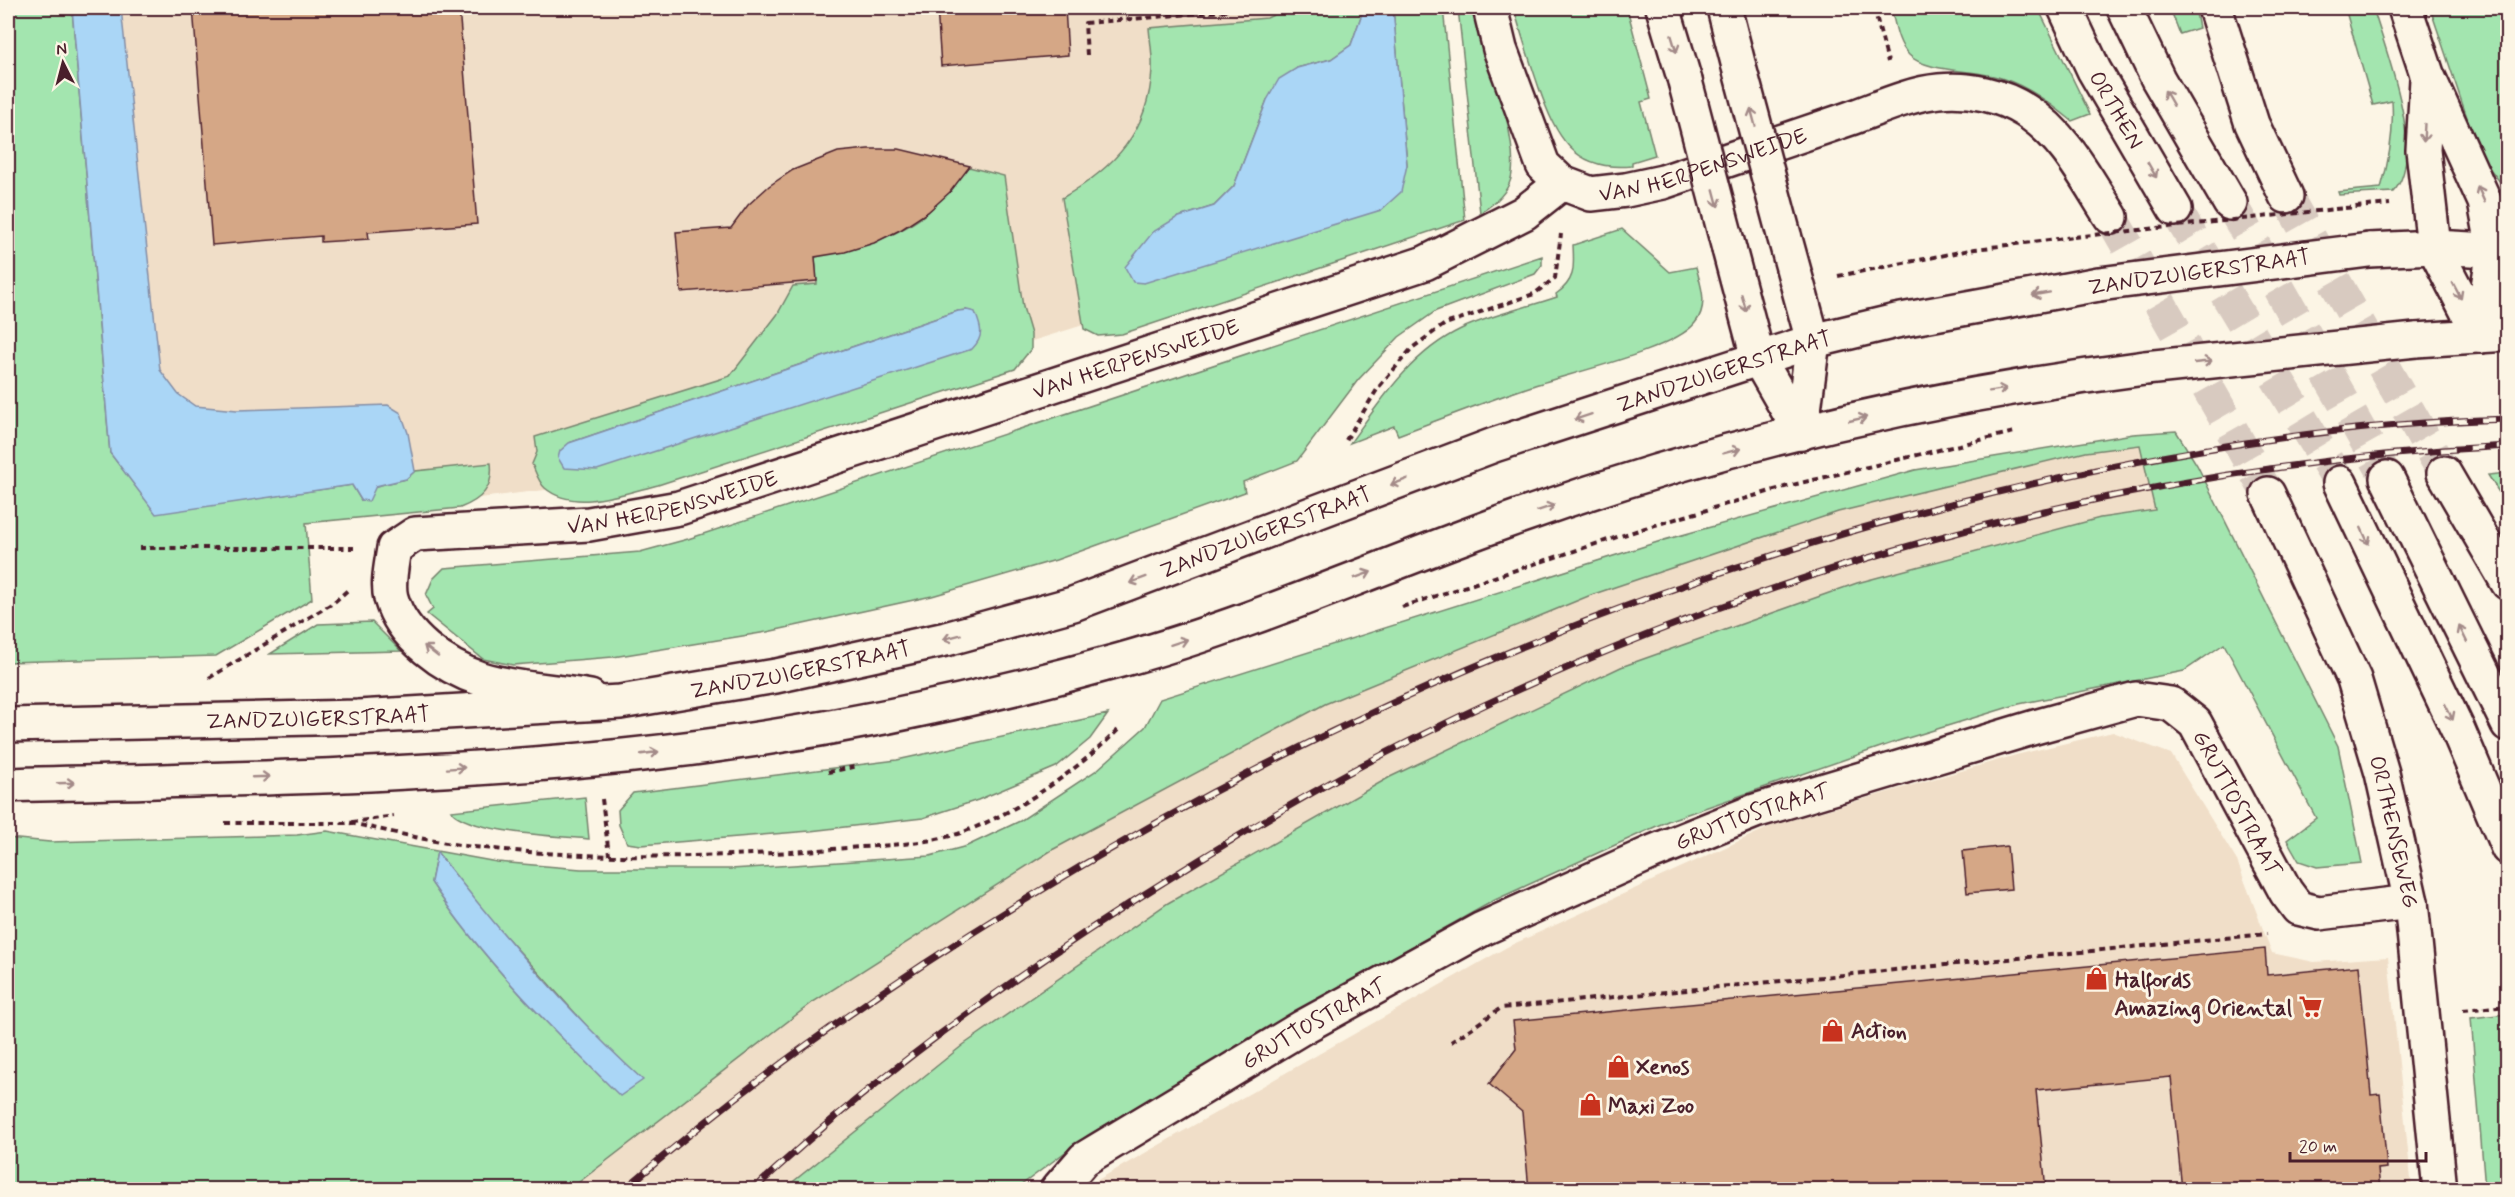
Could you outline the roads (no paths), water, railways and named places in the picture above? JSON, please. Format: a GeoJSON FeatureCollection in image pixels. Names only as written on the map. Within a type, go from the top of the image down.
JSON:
{"type":"FeatureCollection","features":[{"type":"Feature","properties":{"kind":"main road"},"geometry":{"type":"LineString","coordinates":[[1490,8],[1500,49],[1530,134],[1543,165],[1562,183]]}},
{"type":"Feature","properties":{"kind":"main road"},"geometry":{"type":"LineString","coordinates":[[1663,8],[1685,81],[1758,358],[1801,433]]}},
{"type":"Feature","properties":{"kind":"main road"},"geometry":{"type":"LineString","coordinates":[[1724,8],[1813,341],[1801,433]]}},
{"type":"Feature","properties":{"kind":"main road","name":"ORTHEN"},"geometry":{"type":"LineString","coordinates":[[2064,8],[2094,70],[2175,210]]}},
{"type":"Feature","properties":{"kind":"main road"},"geometry":{"type":"LineString","coordinates":[[2124,8],[2158,79],[2230,203]]}},
{"type":"Feature","properties":{"kind":"main road"},"geometry":{"type":"LineString","coordinates":[[2216,8],[2252,124],[2286,196]]}},
{"type":"Feature","properties":{"kind":"main road"},"geometry":{"type":"LineString","coordinates":[[2405,8],[2427,74],[2485,202],[2501,251],[2494,335]]}},
{"type":"Feature","properties":{"kind":"main road"},"geometry":{"type":"LineString","coordinates":[[2427,74],[2422,150],[2434,247],[2494,335]]}},
{"type":"Feature","properties":{"kind":"main road","name":"VAN HERPENSWEIDE"},"geometry":{"type":"LineString","coordinates":[[620,702],[482,679],[450,666],[415,638],[398,614],[390,597],[394,548],[415,534],[589,524],[679,508],[1425,263],[1524,213],[1562,183],[1591,194],[1626,190],[1663,182],[1918,94],[1962,90],[1985,93],[2025,110],[2041,122],[2072,156],[2111,217]]}},
{"type":"Feature","properties":{"kind":"main road","name":"ZANDZUIGERSTRAAT"},"geometry":{"type":"LineString","coordinates":[[8,725],[358,717],[620,702],[788,674],[946,639],[1073,604],[1494,445],[1813,341],[1896,321],[2099,284],[2369,250],[2434,247],[2501,251]]}},
{"type":"Feature","properties":{"kind":"main road"},"geometry":{"type":"LineString","coordinates":[[8,785],[368,774],[624,756],[788,735],[964,701],[1124,660],[1241,621],[1507,521],[1683,463],[1940,400],[2145,368],[2416,340],[2494,335]]}},
{"type":"Feature","properties":{"kind":"main road"},"geometry":{"type":"LineString","coordinates":[[2444,473],[2508,583]]}},
{"type":"Feature","properties":{"kind":"main road"},"geometry":{"type":"LineString","coordinates":[[2387,478],[2508,724]]}},
{"type":"Feature","properties":{"kind":"main road"},"geometry":{"type":"LineString","coordinates":[[2340,483],[2458,730],[2508,849]]}},
{"type":"Feature","properties":{"kind":"main road","name":"ORTHENSEWEG"},"geometry":{"type":"LineString","coordinates":[[2268,494],[2354,679],[2382,773],[2411,902],[2440,1190]]}},
{"type":"Feature","properties":{"kind":"main road","name":"GRUTTOSTRAAT"},"geometry":{"type":"LineString","coordinates":[[1057,1190],[1084,1159],[1303,1027],[1482,929],[1653,852],[1755,811],[2034,727],[2136,699],[2170,704],[2195,723],[2286,892],[2298,908],[2319,913],[2411,902]]}},
{"type":"Feature","properties":{"kind":"water"},"geometry":{"type":"Polygon","coordinates":[[[72,8],[121,8],[160,370],[178,394],[195,406],[237,410],[388,405],[401,413],[408,433],[415,471],[406,479],[376,486],[369,501],[361,500],[352,485],[156,514],[110,453],[72,8]]]}},
{"type":"Feature","properties":{"kind":"water"},"geometry":{"type":"Polygon","coordinates":[[[1364,8],[1393,8],[1407,165],[1401,192],[1381,210],[1144,283],[1133,282],[1125,267],[1153,232],[1176,218],[1214,206],[1234,186],[1267,100],[1279,79],[1297,68],[1331,59],[1351,45],[1364,8]]]}},
{"type":"Feature","properties":{"kind":"water"},"geometry":{"type":"Polygon","coordinates":[[[958,311],[975,312],[980,327],[979,340],[972,349],[597,470],[564,468],[558,458],[560,451],[569,443],[958,311]]]}},
{"type":"Feature","properties":{"kind":"water"},"geometry":{"type":"Polygon","coordinates":[[[437,852],[485,912],[561,999],[643,1080],[620,1096],[520,994],[473,940],[431,882],[437,852]]]}},
{"type":"Feature","properties":{"kind":"tunnel"},"geometry":{"type":"LineString","coordinates":[[2286,196],[2444,473]]}},
{"type":"Feature","properties":{"kind":"tunnel"},"geometry":{"type":"LineString","coordinates":[[2230,203],[2387,478]]}},
{"type":"Feature","properties":{"kind":"tunnel"},"geometry":{"type":"LineString","coordinates":[[2175,209],[2340,483]]}},
{"type":"Feature","properties":{"kind":"tunnel"},"geometry":{"type":"LineString","coordinates":[[2111,217],[2268,494]]}},
{"type":"Feature","properties":{"kind":"railway"},"geometry":{"type":"LineString","coordinates":[[624,1190],[718,1112],[816,1038],[968,935],[1020,903],[1239,778],[1352,722],[1467,670],[1583,622],[1702,579],[1822,540],[1943,506],[2082,473],[2223,446],[2294,436],[2436,422],[2508,419]]}},
{"type":"Feature","properties":{"kind":"railway"},"geometry":{"type":"LineString","coordinates":[[753,1190],[852,1103],[903,1062],[1064,946],[1253,827],[1332,782],[1518,689],[1653,633],[1791,583],[1930,540],[2072,505],[2216,477],[2362,457],[2508,446]]}},
{"type":"Feature","properties":{"kind":"place","name":"Halfords"},"geometry":{"type":"Point","coordinates":[2097,979]}},
{"type":"Feature","properties":{"kind":"place","name":"Amazing Oriental"},"geometry":{"type":"Point","coordinates":[2310,1007]}},
{"type":"Feature","properties":{"kind":"place","name":"Action"},"geometry":{"type":"Point","coordinates":[1833,1030]}},
{"type":"Feature","properties":{"kind":"place","name":"Xenos"},"geometry":{"type":"Point","coordinates":[1618,1066]}},
{"type":"Feature","properties":{"kind":"place","name":"Maxi Zoo"},"geometry":{"type":"Point","coordinates":[1590,1105]}}]}
